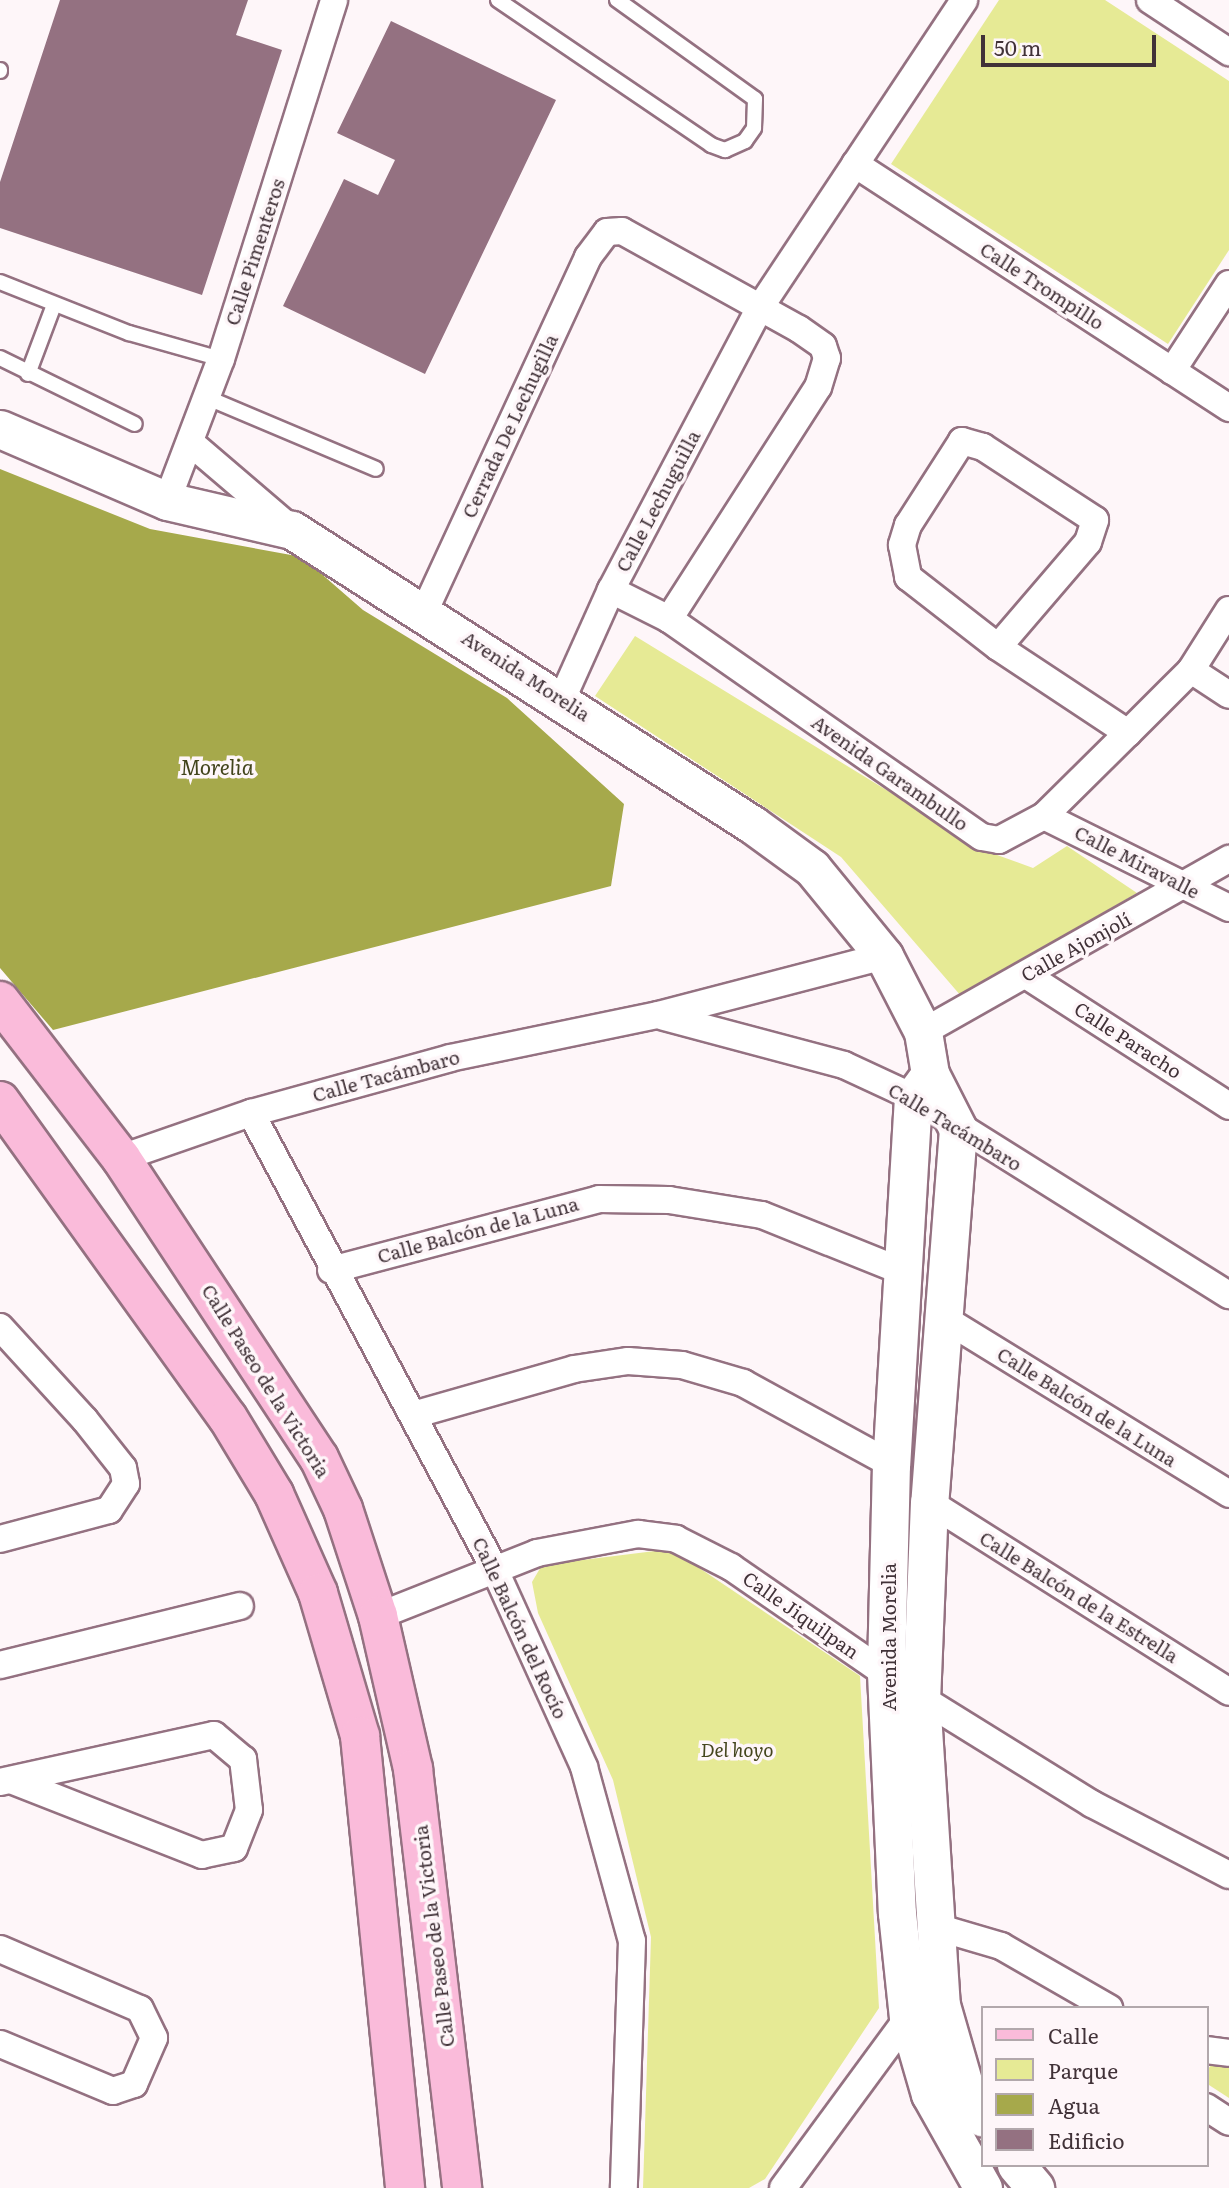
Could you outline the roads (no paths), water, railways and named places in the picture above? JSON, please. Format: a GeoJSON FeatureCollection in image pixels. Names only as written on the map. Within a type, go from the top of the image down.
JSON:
{"type":"FeatureCollection","features":[{"type":"Feature","properties":{"kind":"main road","name":"Avenida Morelia"},"geometry":{"type":"LineString","coordinates":[[0,429],[167,501],[292,530],[425,610],[562,699],[812,868],[884,956],[922,1032],[922,1086],[891,1464],[886,1674],[908,2018],[930,2094],[983,2188]]}},
{"type":"Feature","properties":{"kind":"main road","name":"Calle Paseo de la Victoria"},"geometry":{"type":"LineString","coordinates":[[0,1001],[121,1158],[320,1458],[378,1616],[414,1769],[463,2188]]}},
{"type":"Feature","properties":{"kind":"main road","name":"Avenida Morelia"},"geometry":{"type":"LineString","coordinates":[[922,1086],[958,1129],[946,1319],[929,1502],[921,1698],[933,1926],[951,2051],[981,2116]]}},
{"type":"Feature","properties":{"kind":"main road"},"geometry":{"type":"LineString","coordinates":[[0,1101],[176,1338],[286,1518],[350,1693],[405,2188]]}},
{"type":"Feature","properties":{"kind":"main road"},"geometry":{"type":"LineString","coordinates":[[0,1136],[176,1338]]}},
{"type":"Feature","properties":{"kind":"main road"},"geometry":{"type":"LineString","coordinates":[[1018,2167],[1035,2188]]}},
{"type":"Feature","properties":{"kind":"street","name":"Calle Pimenteros"},"geometry":{"type":"LineString","coordinates":[[167,501],[192,444],[221,359],[334,0]]}},
{"type":"Feature","properties":{"kind":"street","name":"Calle Lechuguilla"},"geometry":{"type":"LineString","coordinates":[[562,699],[611,590],[761,306],[964,0]]}},
{"type":"Feature","properties":{"kind":"street"},"geometry":{"type":"LineString","coordinates":[[1150,0],[1229,52]]}},
{"type":"Feature","properties":{"kind":"street","name":"Calle Trompillo"},"geometry":{"type":"LineString","coordinates":[[855,164],[1229,408]]}},
{"type":"Feature","properties":{"kind":"street","name":"Cerrada De Lechugilla"},"geometry":{"type":"LineString","coordinates":[[425,610],[596,243],[607,232],[622,231],[761,306]]}},
{"type":"Feature","properties":{"kind":"street"},"geometry":{"type":"LineString","coordinates":[[1172,371],[1229,284]]}},
{"type":"Feature","properties":{"kind":"street"},"geometry":{"type":"LineString","coordinates":[[670,619],[825,371],[823,346],[761,306]]}},
{"type":"Feature","properties":{"kind":"street"},"geometry":{"type":"LineString","coordinates":[[998,647],[1088,542],[1095,520],[983,447],[962,441],[908,525],[903,562],[921,591],[998,647],[1128,733]]}},
{"type":"Feature","properties":{"kind":"street"},"geometry":{"type":"LineString","coordinates":[[192,444],[292,530]]}},
{"type":"Feature","properties":{"kind":"street","name":"Avenida Garambullo"},"geometry":{"type":"LineString","coordinates":[[611,590],[670,619],[982,837],[1014,837],[1044,816],[1191,670],[1229,610]]}},
{"type":"Feature","properties":{"kind":"street"},"geometry":{"type":"LineString","coordinates":[[1191,670],[1229,695]]}},
{"type":"Feature","properties":{"kind":"street","name":"Calle Miravalle"},"geometry":{"type":"LineString","coordinates":[[1044,816],[1229,908]]}},
{"type":"Feature","properties":{"kind":"street","name":"Calle Ajonjolí"},"geometry":{"type":"LineString","coordinates":[[922,1032],[1186,886],[1229,859]]}},
{"type":"Feature","properties":{"kind":"street","name":"Calle Tacámbaro"},"geometry":{"type":"LineString","coordinates":[[121,1158],[251,1113],[450,1058],[658,1015],[884,956]]}},
{"type":"Feature","properties":{"kind":"street","name":"Calle Paracho"},"geometry":{"type":"LineString","coordinates":[[1026,975],[1229,1106]]}},
{"type":"Feature","properties":{"kind":"street","name":"Calle Tacámbaro"},"geometry":{"type":"LineString","coordinates":[[658,1015],[738,1031],[844,1065],[922,1086]]}},
{"type":"Feature","properties":{"kind":"street","name":"Calle Balcón del Rocío"},"geometry":{"type":"LineString","coordinates":[[251,1113],[331,1270],[413,1415],[493,1566],[584,1767],[627,1906],[632,1941],[624,2188]]}},
{"type":"Feature","properties":{"kind":"street","name":"Calle Tacámbaro"},"geometry":{"type":"LineString","coordinates":[[958,1129],[1229,1295]]}},
{"type":"Feature","properties":{"kind":"street","name":"Calle Balcón de la Luna"},"geometry":{"type":"LineString","coordinates":[[331,1270],[517,1216],[599,1199],[634,1200],[762,1215],[906,1273]]}},
{"type":"Feature","properties":{"kind":"street","name":"Calle Balcón de la Luna"},"geometry":{"type":"LineString","coordinates":[[946,1319],[1229,1494]]}},
{"type":"Feature","properties":{"kind":"street"},"geometry":{"type":"LineString","coordinates":[[0,1327],[85,1420],[124,1468],[125,1484],[109,1510],[0,1539]]}},
{"type":"Feature","properties":{"kind":"street"},"geometry":{"type":"LineString","coordinates":[[413,1415],[574,1369],[628,1361],[682,1365],[743,1383],[891,1464]]}},
{"type":"Feature","properties":{"kind":"street","name":"Calle Balcón de la Estrella"},"geometry":{"type":"LineString","coordinates":[[929,1502],[1229,1692]]}},
{"type":"Feature","properties":{"kind":"street","name":"Calle Jiquilpan"},"geometry":{"type":"LineString","coordinates":[[378,1616],[493,1566],[638,1534],[676,1539],[731,1567],[921,1698],[1092,1804],[1229,1875]]}},
{"type":"Feature","properties":{"kind":"street"},"geometry":{"type":"LineString","coordinates":[[0,1665],[240,1606]]}},
{"type":"Feature","properties":{"kind":"street"},"geometry":{"type":"LineString","coordinates":[[214,1735],[243,1759],[249,1810],[234,1848],[202,1855],[5,1781],[214,1735]]}},
{"type":"Feature","properties":{"kind":"street"},"geometry":{"type":"LineString","coordinates":[[933,1926],[1001,1946],[1106,2006]]}},
{"type":"Feature","properties":{"kind":"street"},"geometry":{"type":"LineString","coordinates":[[0,1949],[140,2009],[154,2038],[134,2084],[113,2091],[0,2044]]}},
{"type":"Feature","properties":{"kind":"street"},"geometry":{"type":"LineString","coordinates":[[783,2188],[908,2018]]}},
{"type":"Feature","properties":{"kind":"street"},"geometry":{"type":"LineString","coordinates":[[1208,2050],[1229,2053]]}},
{"type":"Feature","properties":{"kind":"street"},"geometry":{"type":"LineString","coordinates":[[1208,2108],[1229,2122]]}},
{"type":"Feature","properties":{"kind":"lane"},"geometry":{"type":"LineString","coordinates":[[498,0],[711,145],[725,150],[745,141],[754,128],[755,99],[617,0]]}},
{"type":"Feature","properties":{"kind":"lane"},"geometry":{"type":"LineString","coordinates":[[0,282],[54,305],[221,359]]}},
{"type":"Feature","properties":{"kind":"lane"},"geometry":{"type":"LineString","coordinates":[[28,374],[54,305]]}},
{"type":"Feature","properties":{"kind":"lane"},"geometry":{"type":"LineString","coordinates":[[0,358],[135,424]]}},
{"type":"Feature","properties":{"kind":"lane"},"geometry":{"type":"LineString","coordinates":[[208,398],[376,469]]}},
{"type":"Feature","properties":{"kind":"water","name":"Morelia"},"geometry":{"type":"Polygon","coordinates":[[[0,469],[150,529],[302,557],[363,610],[507,698],[624,804],[611,886],[53,1030],[0,968],[0,469]]]}},
{"type":"Feature","properties":{"kind":"park label","name":"Del hoyo"},"geometry":{"type":"Point","coordinates":[737,1750]}}]}
